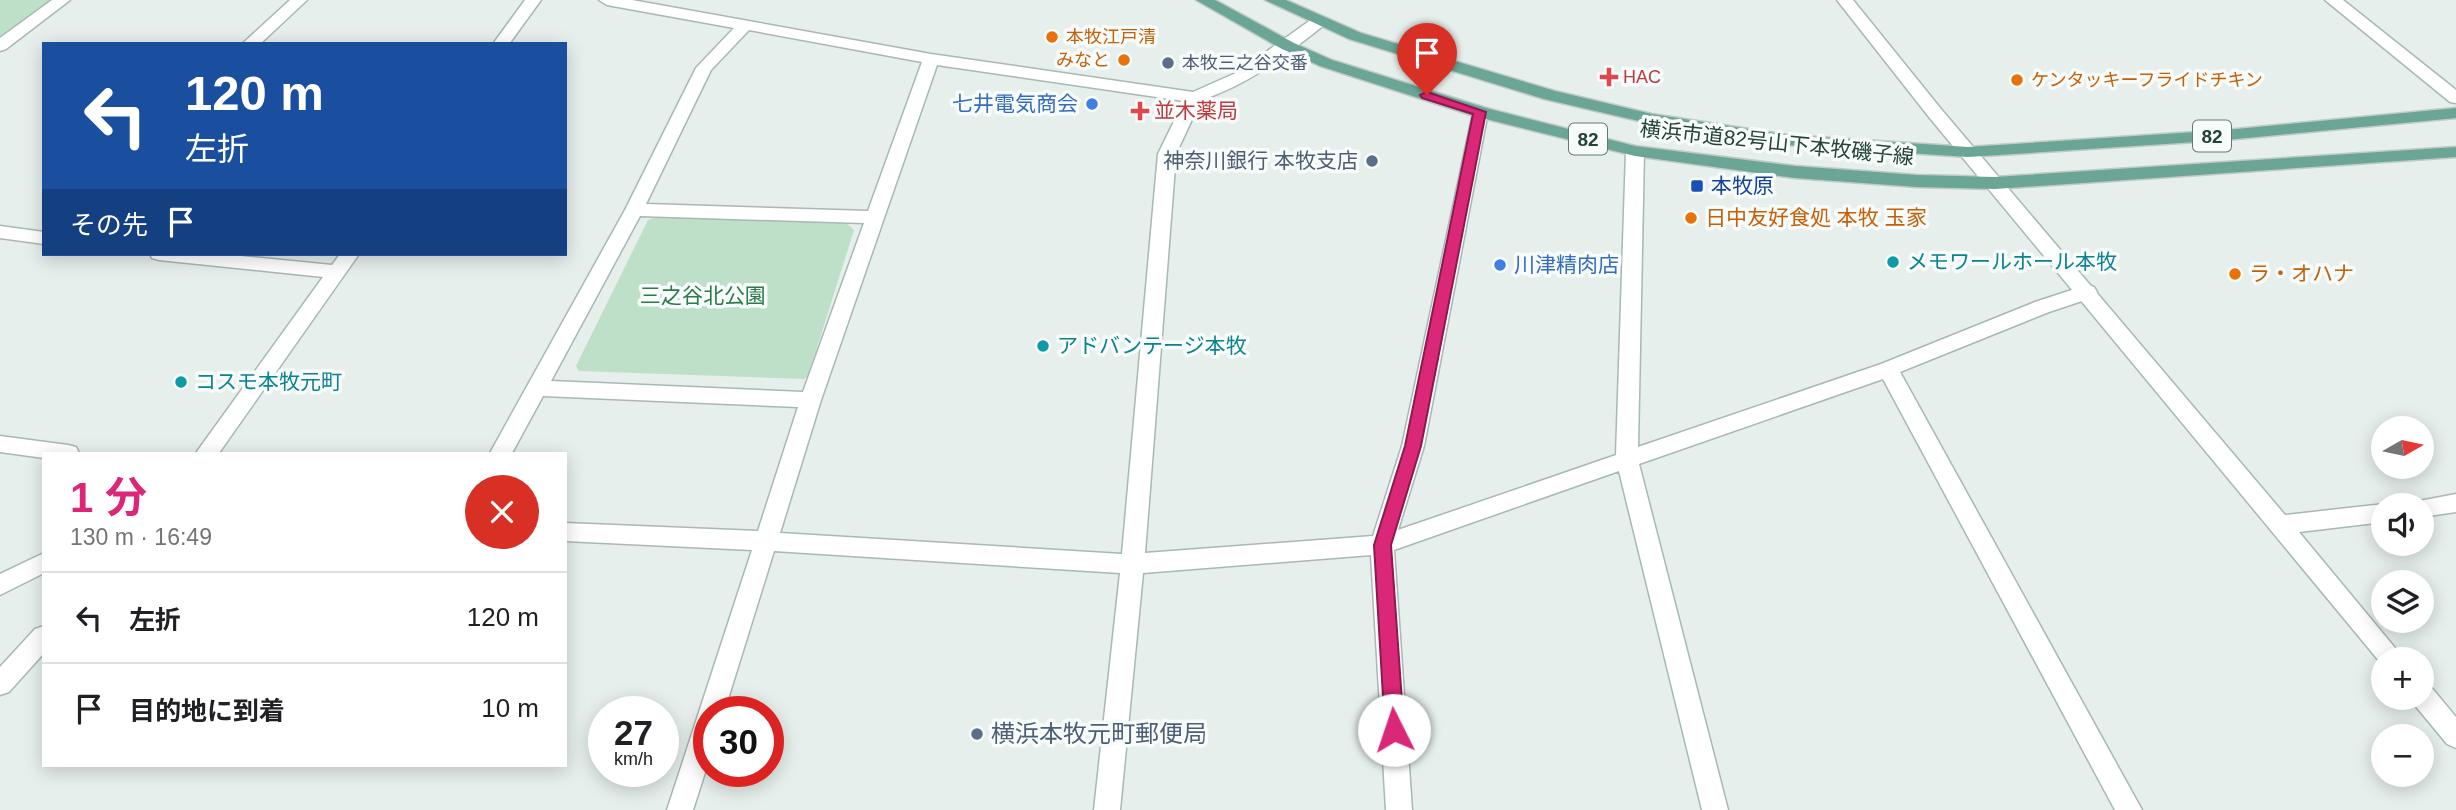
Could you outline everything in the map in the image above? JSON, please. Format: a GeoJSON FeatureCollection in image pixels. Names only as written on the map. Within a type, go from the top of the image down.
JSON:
{"type":"FeatureCollection","features":[{"type":"Feature","properties":{"kind":"main road","name":"横浜市道82号山下本牧磯子線"},"geometry":{"type":"LineString","coordinates":[[1204,0],[1288,46],[1326,62],[1480,112],[1635,151],[1795,172],[1917,181],[1995,183],[2456,152]]}},
{"type":"Feature","properties":{"kind":"main road","name":"横浜市道82号山下本牧磯子線"},"geometry":{"type":"LineString","coordinates":[[1273,0],[1318,22],[1550,96],[1652,118],[1788,140],[1968,152],[2227,135],[2456,113]]}},
{"type":"Feature","properties":{"kind":"street"},"geometry":{"type":"LineString","coordinates":[[0,46],[62,0]]}},
{"type":"Feature","properties":{"kind":"street"},"geometry":{"type":"LineString","coordinates":[[252,42],[299,0]]}},
{"type":"Feature","properties":{"kind":"street"},"geometry":{"type":"LineString","coordinates":[[502,42],[533,0]]}},
{"type":"Feature","properties":{"kind":"street"},"geometry":{"type":"LineString","coordinates":[[607,0],[931,59],[1194,97],[1220,90],[1288,46],[1318,22]]}},
{"type":"Feature","properties":{"kind":"street"},"geometry":{"type":"LineString","coordinates":[[1845,0],[1968,152],[2382,647]]}},
{"type":"Feature","properties":{"kind":"street"},"geometry":{"type":"LineString","coordinates":[[2333,0],[2456,98]]}},
{"type":"Feature","properties":{"kind":"street"},"geometry":{"type":"LineString","coordinates":[[502,452],[539,388],[634,210],[704,68],[746,25]]}},
{"type":"Feature","properties":{"kind":"street"},"geometry":{"type":"LineString","coordinates":[[716,696],[811,400],[931,59]]}},
{"type":"Feature","properties":{"kind":"street"},"geometry":{"type":"LineString","coordinates":[[1107,810],[1143,457],[1167,153],[1194,97]]}},
{"type":"Feature","properties":{"kind":"street"},"geometry":{"type":"LineString","coordinates":[[1399,810],[1382,545],[1413,446],[1480,112]]}},
{"type":"Feature","properties":{"kind":"street"},"geometry":{"type":"LineString","coordinates":[[1635,151],[1627,461],[1715,810]]}},
{"type":"Feature","properties":{"kind":"street"},"geometry":{"type":"LineString","coordinates":[[634,210],[874,217]]}},
{"type":"Feature","properties":{"kind":"street"},"geometry":{"type":"LineString","coordinates":[[0,232],[41,234]]}},
{"type":"Feature","properties":{"kind":"street"},"geometry":{"type":"LineString","coordinates":[[179,256],[338,272]]}},
{"type":"Feature","properties":{"kind":"street"},"geometry":{"type":"LineString","coordinates":[[208,452],[349,256]]}},
{"type":"Feature","properties":{"kind":"street"},"geometry":{"type":"LineString","coordinates":[[567,532],[765,541],[1131,564],[1382,545],[1888,369],[2042,307],[2087,292]]}},
{"type":"Feature","properties":{"kind":"street"},"geometry":{"type":"LineString","coordinates":[[1888,369],[2129,810]]}},
{"type":"Feature","properties":{"kind":"street"},"geometry":{"type":"LineString","coordinates":[[539,388],[811,400]]}},
{"type":"Feature","properties":{"kind":"street"},"geometry":{"type":"LineString","coordinates":[[0,444],[60,452]]}},
{"type":"Feature","properties":{"kind":"street"},"geometry":{"type":"LineString","coordinates":[[2434,506],[2456,503]]}},
{"type":"Feature","properties":{"kind":"street"},"geometry":{"type":"LineString","coordinates":[[2281,526],[2371,515]]}},
{"type":"Feature","properties":{"kind":"street"},"geometry":{"type":"LineString","coordinates":[[0,585],[42,563]]}},
{"type":"Feature","properties":{"kind":"street"},"geometry":{"type":"LineString","coordinates":[[0,684],[42,638]]}},
{"type":"Feature","properties":{"kind":"street"},"geometry":{"type":"LineString","coordinates":[[2434,709],[2456,736]]}},
{"type":"Feature","properties":{"kind":"street"},"geometry":{"type":"LineString","coordinates":[[680,810],[693,769]]}},
{"type":"Feature","properties":{"kind":"green space"},"geometry":{"type":"Polygon","coordinates":[[[0,0],[53,0],[0,38],[0,0]]]}},
{"type":"Feature","properties":{"kind":"green space","name":"三之谷北公園"},"geometry":{"type":"Polygon","coordinates":[[[661,215],[844,221],[854,230],[808,376],[804,379],[579,371],[576,366],[648,220],[661,215]]]}},
{"type":"Feature","properties":{"kind":"place","name":"本牧江戸清"},"geometry":{"type":"Point","coordinates":[1052,37]}},
{"type":"Feature","properties":{"kind":"place","name":"みなと"},"geometry":{"type":"Point","coordinates":[1124,60]}},
{"type":"Feature","properties":{"kind":"place","name":"本牧三之谷交番"},"geometry":{"type":"Point","coordinates":[1168,63]}},
{"type":"Feature","properties":{"kind":"place","name":"HAC"},"geometry":{"type":"Point","coordinates":[1609,77]}},
{"type":"Feature","properties":{"kind":"place","name":"ケンタッキーフライドチキン"},"geometry":{"type":"Point","coordinates":[2017,80]}},
{"type":"Feature","properties":{"kind":"place","name":"七井電気商会"},"geometry":{"type":"Point","coordinates":[1092,104]}},
{"type":"Feature","properties":{"kind":"place","name":"並木薬局"},"geometry":{"type":"Point","coordinates":[1140,111]}},
{"type":"Feature","properties":{"kind":"place","name":"神奈川銀行 本牧支店"},"geometry":{"type":"Point","coordinates":[1372,161]}},
{"type":"Feature","properties":{"kind":"place","name":"本牧原"},"geometry":{"type":"Point","coordinates":[1697,186]}},
{"type":"Feature","properties":{"kind":"place","name":"日中友好食処 本牧 玉家"},"geometry":{"type":"Point","coordinates":[1691,218]}},
{"type":"Feature","properties":{"kind":"place","name":"メモワールホール本牧"},"geometry":{"type":"Point","coordinates":[1893,262]}},
{"type":"Feature","properties":{"kind":"place","name":"川津精肉店"},"geometry":{"type":"Point","coordinates":[1500,265]}},
{"type":"Feature","properties":{"kind":"place","name":"ラ・オハナ"},"geometry":{"type":"Point","coordinates":[2235,274]}},
{"type":"Feature","properties":{"kind":"place","name":"アドバンテージ本牧"},"geometry":{"type":"Point","coordinates":[1043,346]}},
{"type":"Feature","properties":{"kind":"place","name":"コスモ本牧元町"},"geometry":{"type":"Point","coordinates":[181,382]}},
{"type":"Feature","properties":{"kind":"place","name":"横浜本牧元町郵便局"},"geometry":{"type":"Point","coordinates":[977,734]}},
{"type":"Feature","properties":{"kind":"route"},"geometry":{"type":"LineString","coordinates":[[1394,730],[1382,545],[1413,446],[1480,112],[1427,95]]}}]}
